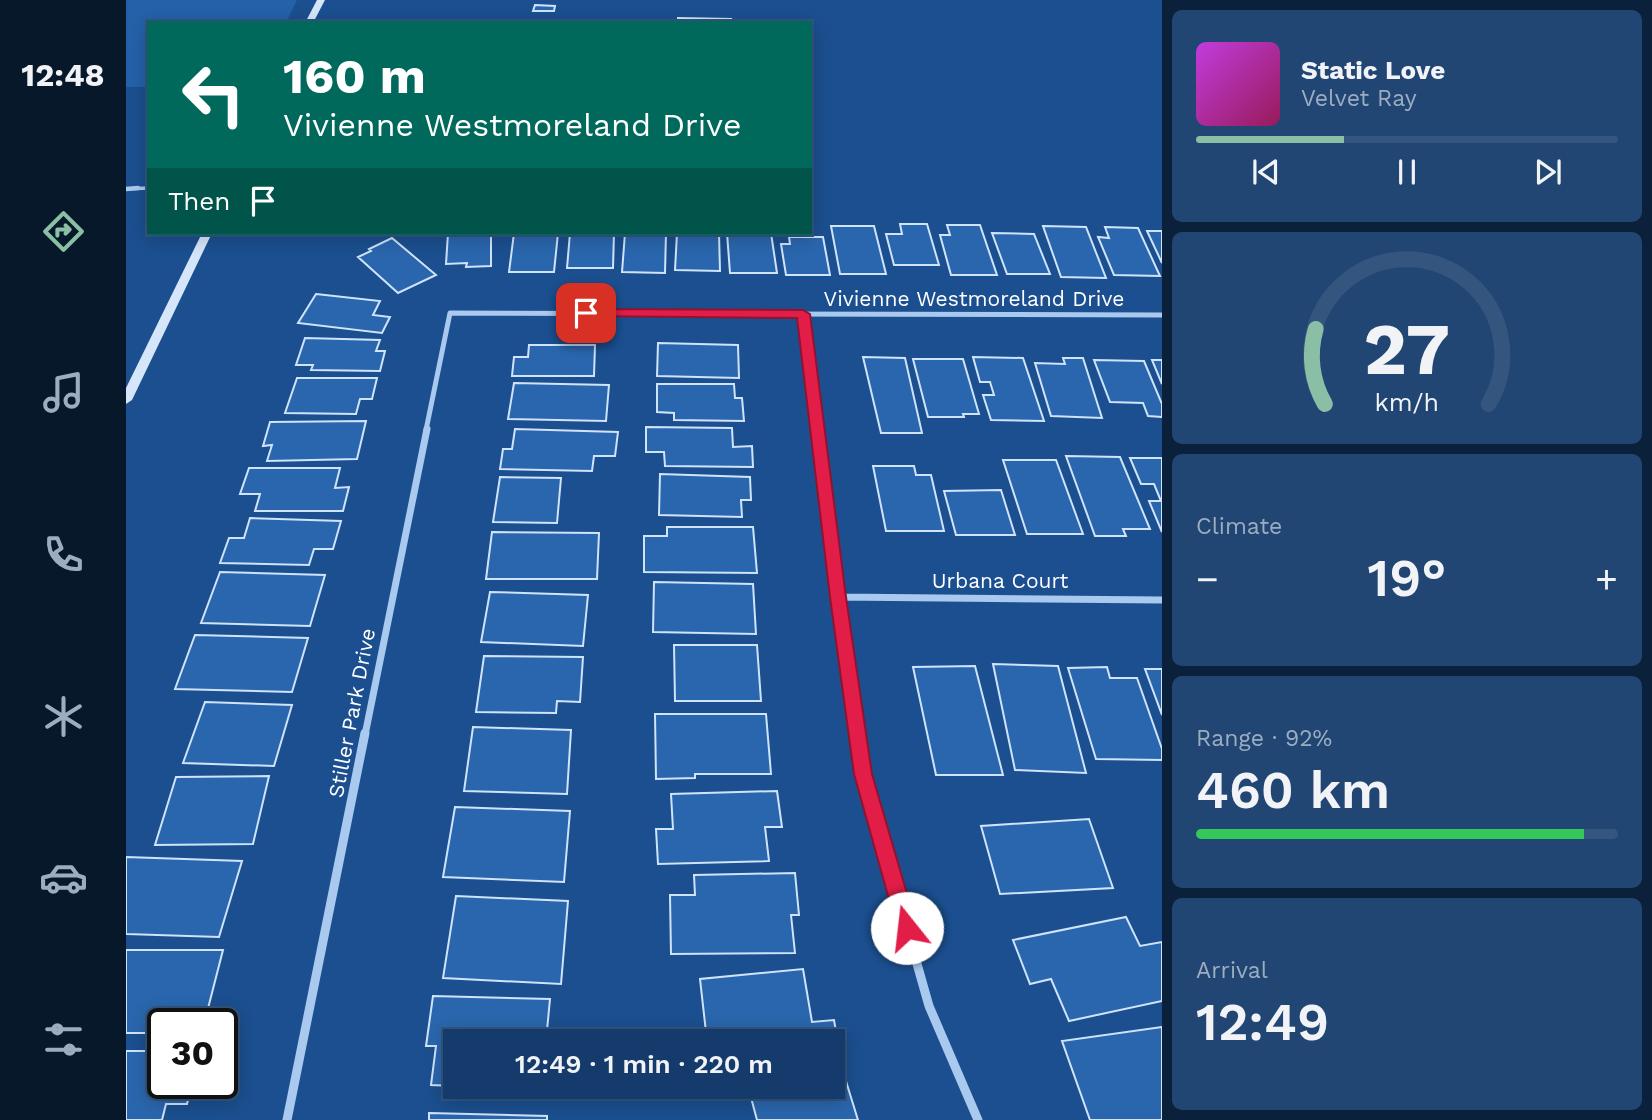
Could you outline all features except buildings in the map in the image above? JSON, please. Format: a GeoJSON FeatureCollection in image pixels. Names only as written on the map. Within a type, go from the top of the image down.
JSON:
{"type":"FeatureCollection","features":[{"type":"Feature","properties":{"kind":"street"},"geometry":{"type":"LineString","coordinates":[[310,21],[321,0]]}},
{"type":"Feature","properties":{"kind":"street"},"geometry":{"type":"LineString","coordinates":[[126,400],[206,235]]}},
{"type":"Feature","properties":{"kind":"street","name":"Vivienne Westmoreland Drive"},"geometry":{"type":"LineString","coordinates":[[450,313],[1162,315]]}},
{"type":"Feature","properties":{"kind":"street","name":"Stiller Park Drive"},"geometry":{"type":"LineString","coordinates":[[287,1120],[450,313]]}},
{"type":"Feature","properties":{"kind":"street"},"geometry":{"type":"LineString","coordinates":[[803,314],[863,774],[929,1006],[978,1120]]}},
{"type":"Feature","properties":{"kind":"street","name":"Urbana Court"},"geometry":{"type":"LineString","coordinates":[[838,597],[1162,600]]}},
{"type":"Feature","properties":{"kind":"lane"},"geometry":{"type":"LineString","coordinates":[[126,189],[147,188]]}},
{"type":"Feature","properties":{"kind":"shaded area"},"geometry":{"type":"Polygon","coordinates":[[[126,0],[297,0],[287,21],[147,21],[147,87],[126,87],[126,0]]]}},
{"type":"Feature","properties":{"kind":"route"},"geometry":{"type":"LineString","coordinates":[[586,313],[803,314],[863,774],[907,928]]}}]}
